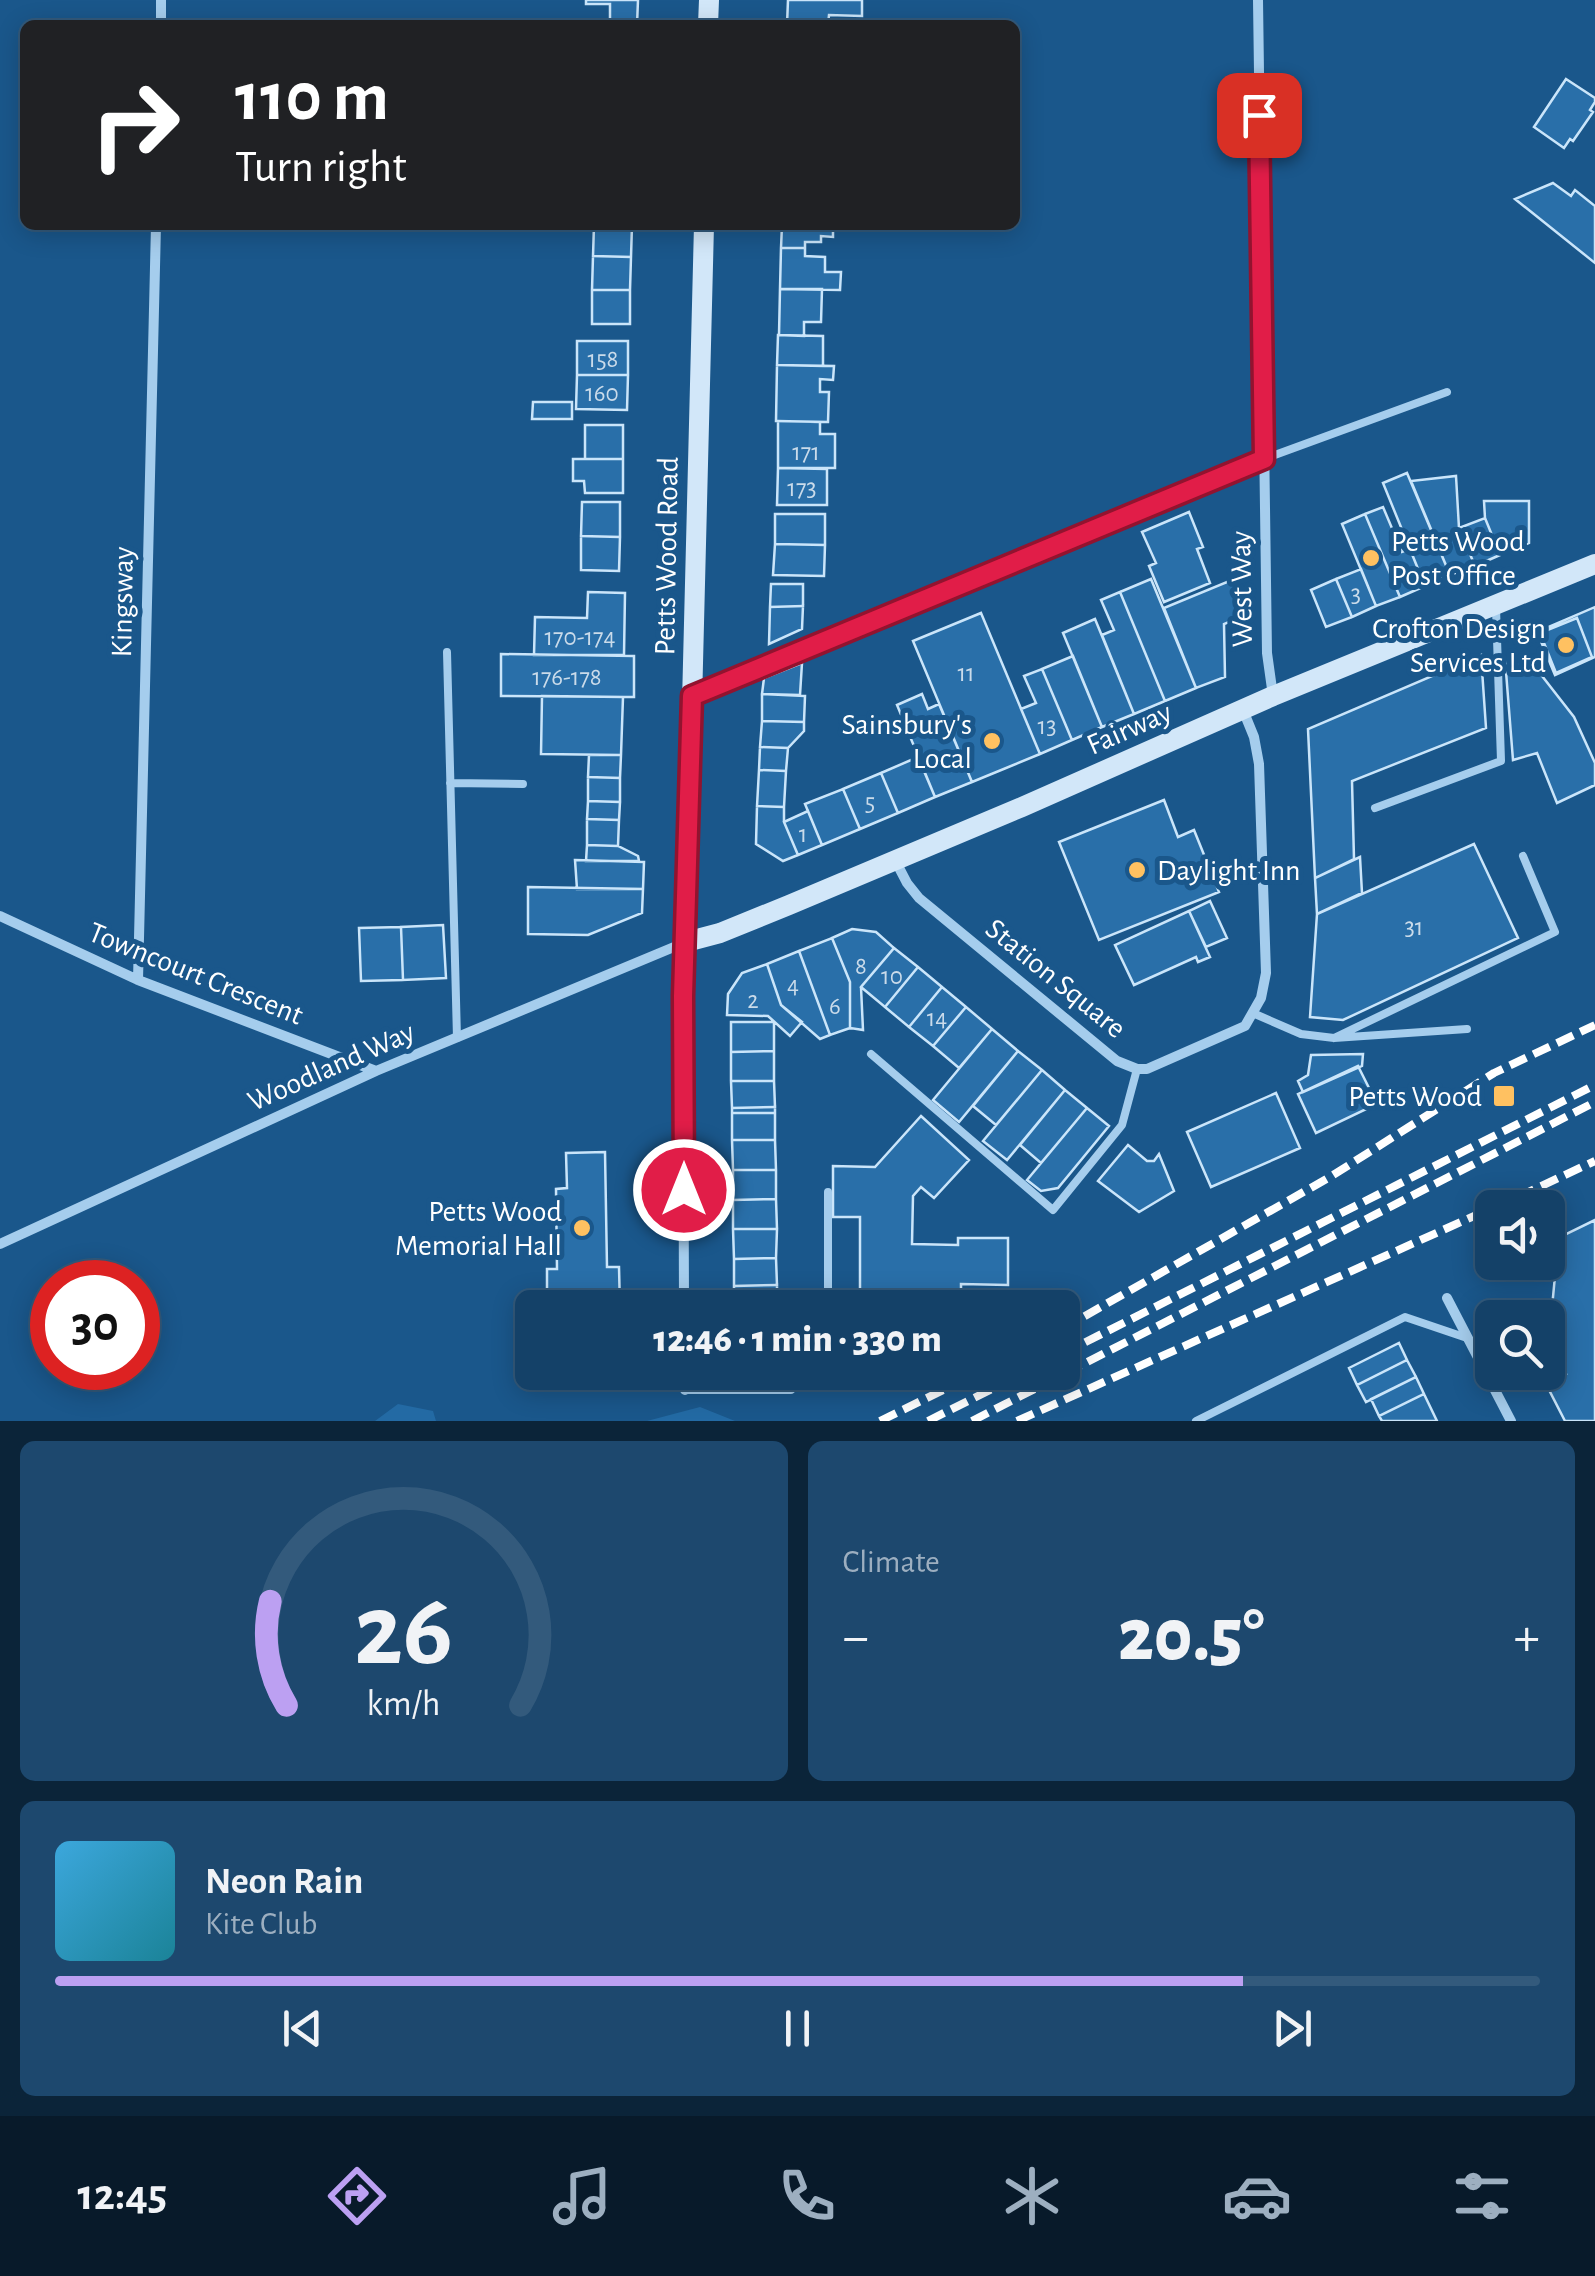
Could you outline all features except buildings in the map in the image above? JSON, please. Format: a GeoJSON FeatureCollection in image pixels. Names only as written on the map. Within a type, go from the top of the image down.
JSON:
{"type":"FeatureCollection","features":[{"type":"Feature","properties":{"kind":"street","name":"West Way"},"geometry":{"type":"LineString","coordinates":[[1258,0],[1267,653],[1273,696]]}},
{"type":"Feature","properties":{"kind":"street","name":"Kingsway"},"geometry":{"type":"LineString","coordinates":[[138,980],[156,230]]}},
{"type":"Feature","properties":{"kind":"street","name":"Petts Wood Road"},"geometry":{"type":"LineString","coordinates":[[684,1290],[683,996],[704,230]]}},
{"type":"Feature","properties":{"kind":"street","name":"Fairway"},"geometry":{"type":"LineString","coordinates":[[686,942],[720,933],[1273,696],[1595,564]]}},
{"type":"Feature","properties":{"kind":"street"},"geometry":{"type":"LineString","coordinates":[[1243,710],[1260,764],[1266,973],[1254,1014]]}},
{"type":"Feature","properties":{"kind":"street","name":"Station Square"},"geometry":{"type":"LineString","coordinates":[[895,860],[919,898],[1117,1060],[1137,1069],[1154,1066],[1245,1026],[1254,1014]]}},
{"type":"Feature","properties":{"kind":"street","name":"Towncourt Crescent"},"geometry":{"type":"LineString","coordinates":[[0,916],[138,980],[376,1071]]}},
{"type":"Feature","properties":{"kind":"street","name":"Woodland Way"},"geometry":{"type":"LineString","coordinates":[[0,1244],[376,1071],[686,942]]}},
{"type":"Feature","properties":{"kind":"street"},"geometry":{"type":"LineString","coordinates":[[1447,1298],[1511,1421]]}},
{"type":"Feature","properties":{"kind":"lane"},"geometry":{"type":"LineString","coordinates":[[692,696],[1264,459],[1447,392]]}},
{"type":"Feature","properties":{"kind":"lane"},"geometry":{"type":"LineString","coordinates":[[1375,808],[1501,760],[1496,604]]}},
{"type":"Feature","properties":{"kind":"lane"},"geometry":{"type":"LineString","coordinates":[[446,652],[456,1038]]}},
{"type":"Feature","properties":{"kind":"lane"},"geometry":{"type":"LineString","coordinates":[[450,783],[523,784]]}},
{"type":"Feature","properties":{"kind":"lane"},"geometry":{"type":"LineString","coordinates":[[1334,1038],[1555,932],[1522,856]]}},
{"type":"Feature","properties":{"kind":"lane"},"geometry":{"type":"LineString","coordinates":[[1254,1014],[1301,1034],[1334,1038],[1467,1029]]}},
{"type":"Feature","properties":{"kind":"lane"},"geometry":{"type":"LineString","coordinates":[[871,1054],[1053,1210],[1122,1125],[1137,1069]]}},
{"type":"Feature","properties":{"kind":"lane"},"geometry":{"type":"LineString","coordinates":[[828,1192],[828,1290]]}},
{"type":"Feature","properties":{"kind":"lane"},"geometry":{"type":"LineString","coordinates":[[1196,1421],[1405,1317],[1467,1338]]}},
{"type":"Feature","properties":{"kind":"shaded area"},"geometry":{"type":"Polygon","coordinates":[[[398,1404],[433,1411],[436,1421],[375,1421],[398,1404]]]}},
{"type":"Feature","properties":{"kind":"shaded area"},"geometry":{"type":"Polygon","coordinates":[[[700,1407],[735,1421],[647,1421],[700,1407]]]}},
{"type":"Feature","properties":{"kind":"railway"},"geometry":{"type":"LineString","coordinates":[[1080,1319],[1330,1177],[1494,1073],[1595,1025]]}},
{"type":"Feature","properties":{"kind":"railway"},"geometry":{"type":"LineString","coordinates":[[1080,1345],[1595,1085]]}},
{"type":"Feature","properties":{"kind":"railway"},"geometry":{"type":"LineString","coordinates":[[972,1421],[1595,1102]]}},
{"type":"Feature","properties":{"kind":"railway"},"geometry":{"type":"LineString","coordinates":[[1533,1190],[1595,1161]]}},
{"type":"Feature","properties":{"kind":"railway"},"geometry":{"type":"LineString","coordinates":[[1017,1421],[1475,1216]]}},
{"type":"Feature","properties":{"kind":"railway"},"geometry":{"type":"LineString","coordinates":[[880,1421],[943,1390]]}},
{"type":"Feature","properties":{"kind":"railway"},"geometry":{"type":"LineString","coordinates":[[928,1421],[990,1390]]}},
{"type":"Feature","properties":{"kind":"place","name":"Petts Wood Post Office"},"geometry":{"type":"Point","coordinates":[1371,558]}},
{"type":"Feature","properties":{"kind":"place","name":"Crofton Design Services Ltd"},"geometry":{"type":"Point","coordinates":[1566,645]}},
{"type":"Feature","properties":{"kind":"place","name":"Sainsbury's Local"},"geometry":{"type":"Point","coordinates":[992,741]}},
{"type":"Feature","properties":{"kind":"place","name":"Daylight Inn"},"geometry":{"type":"Point","coordinates":[1137,870]}},
{"type":"Feature","properties":{"kind":"place","name":"Petts Wood"},"geometry":{"type":"Point","coordinates":[1504,1096]}},
{"type":"Feature","properties":{"kind":"place","name":"Petts Wood Memorial Hall"},"geometry":{"type":"Point","coordinates":[582,1228]}},
{"type":"Feature","properties":{"kind":"route"},"geometry":{"type":"LineString","coordinates":[[684,1190],[683,996],[692,696],[1264,459],[1259,115]]}}]}
